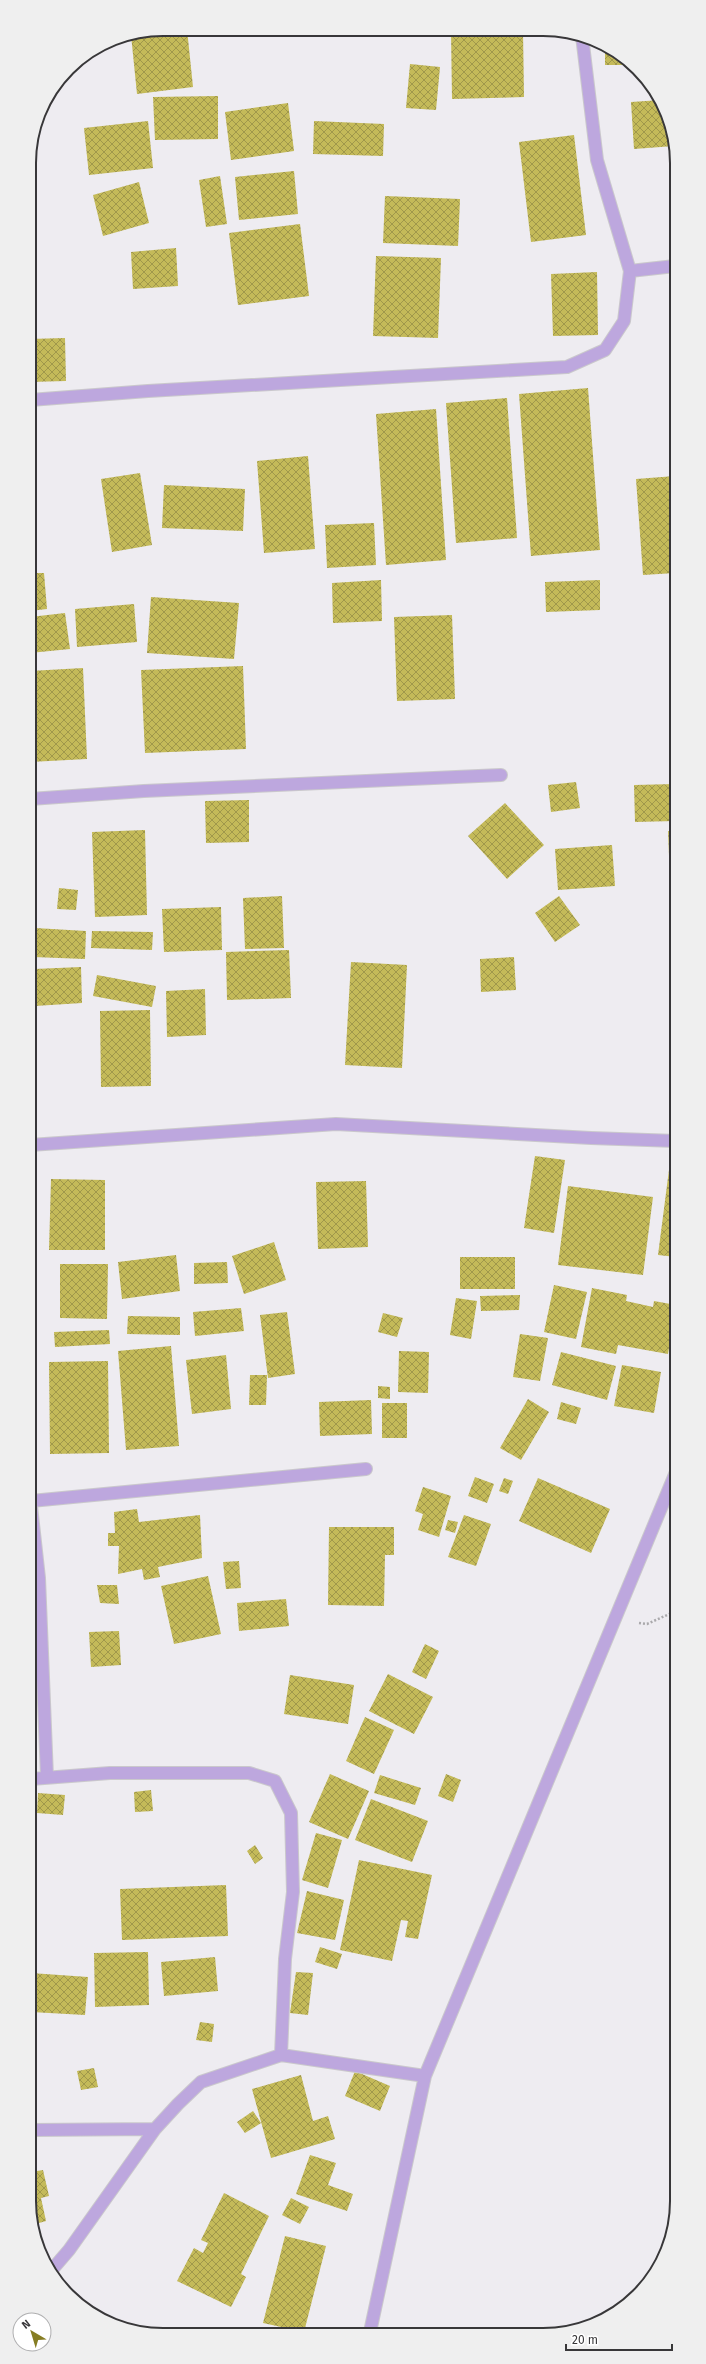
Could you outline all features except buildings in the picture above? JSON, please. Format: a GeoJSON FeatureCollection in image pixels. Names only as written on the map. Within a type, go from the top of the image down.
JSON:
{"type":"FeatureCollection","features":[{"type":"Feature","properties":{"kind":"street"},"geometry":{"type":"LineString","coordinates":[[36,399],[148,390],[567,367],[605,350],[624,321],[630,271],[597,160],[583,43]]}},
{"type":"Feature","properties":{"kind":"street"},"geometry":{"type":"LineString","coordinates":[[630,271],[670,267]]}},
{"type":"Feature","properties":{"kind":"street"},"geometry":{"type":"LineString","coordinates":[[36,799],[168,790],[501,775]]}},
{"type":"Feature","properties":{"kind":"street"},"geometry":{"type":"LineString","coordinates":[[36,1144],[336,1124],[670,1141]]}},
{"type":"Feature","properties":{"kind":"street"},"geometry":{"type":"LineString","coordinates":[[36,1501],[366,1469]]}},
{"type":"Feature","properties":{"kind":"street"},"geometry":{"type":"LineString","coordinates":[[371,2328],[425,2076],[670,1486]]}},
{"type":"Feature","properties":{"kind":"street"},"geometry":{"type":"LineString","coordinates":[[36,1551],[39,1578],[47,1777]]}},
{"type":"Feature","properties":{"kind":"street"},"geometry":{"type":"LineString","coordinates":[[36,1778],[110,1773],[249,1773],[275,1781],[291,1813],[293,1892],[285,1959],[282,2055]]}},
{"type":"Feature","properties":{"kind":"street"},"geometry":{"type":"LineString","coordinates":[[54,2267],[69,2250],[155,2129],[201,2082],[282,2055],[425,2076]]}},
{"type":"Feature","properties":{"kind":"street"},"geometry":{"type":"LineString","coordinates":[[36,2130],[155,2129]]}},
{"type":"Feature","properties":{"kind":"path"},"geometry":{"type":"LineString","coordinates":[[614,1620],[647,1624],[670,1614]]}}]}
